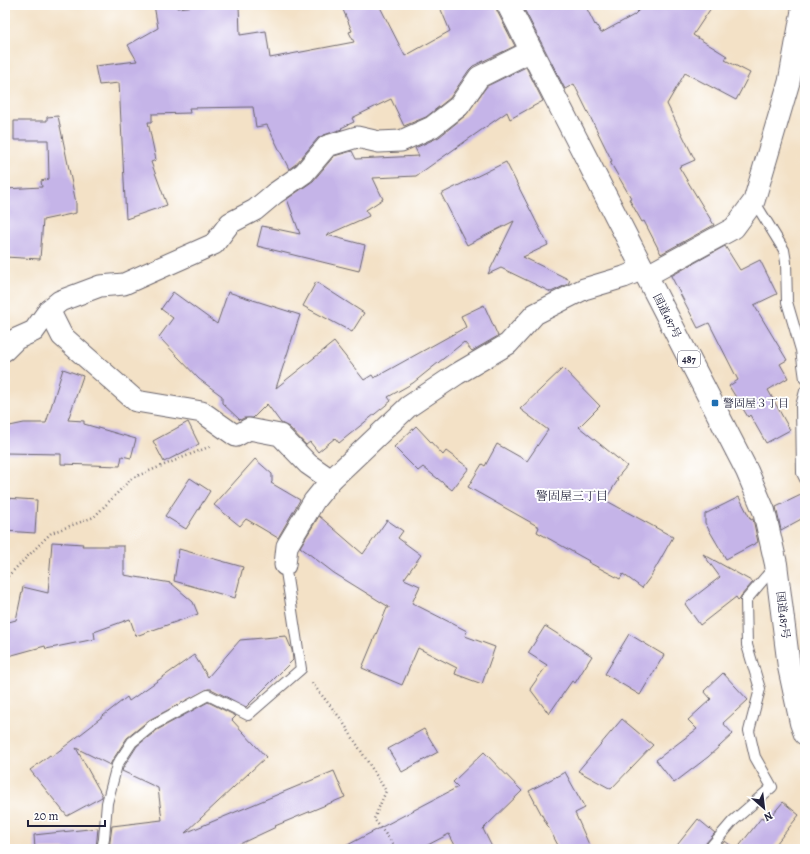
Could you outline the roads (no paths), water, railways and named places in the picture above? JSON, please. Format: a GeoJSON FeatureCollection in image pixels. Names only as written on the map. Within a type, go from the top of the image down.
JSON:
{"type":"FeatureCollection","features":[{"type":"Feature","properties":{"kind":"highway","name":"国道487号"},"geometry":{"type":"LineString","coordinates":[[508,5],[644,273],[747,471],[764,511],[776,564],[789,667],[801,723],[805,734]]}},
{"type":"Feature","properties":{"kind":"street"},"geometry":{"type":"LineString","coordinates":[[285,565],[287,546],[314,501],[331,480],[408,407],[457,374],[508,344],[535,314],[584,289],[644,273],[734,228],[754,201],[789,82],[803,5]]}},
{"type":"Feature","properties":{"kind":"street"},"geometry":{"type":"LineString","coordinates":[[5,350],[16,339],[34,331],[49,310],[60,301],[100,286],[124,284],[214,244],[230,223],[255,210],[274,194],[304,174],[327,146],[357,137],[379,142],[401,141],[432,127],[459,106],[479,77],[531,51]]}},
{"type":"Feature","properties":{"kind":"street"},"geometry":{"type":"LineString","coordinates":[[49,310],[62,336],[136,401],[202,412],[236,436],[249,429],[280,435],[308,464],[331,480]]}},
{"type":"Feature","properties":{"kind":"lane"},"geometry":{"type":"LineString","coordinates":[[754,201],[784,250],[786,262],[787,302],[801,350],[805,380]]}},
{"type":"Feature","properties":{"kind":"lane"},"geometry":{"type":"LineString","coordinates":[[805,391],[801,406],[802,473],[805,479]]}},
{"type":"Feature","properties":{"kind":"lane"},"geometry":{"type":"LineString","coordinates":[[709,849],[733,821],[772,787],[755,757],[749,731],[760,689],[747,645],[746,600],[776,564]]}},
{"type":"Feature","properties":{"kind":"lane"},"geometry":{"type":"LineString","coordinates":[[102,849],[107,803],[117,765],[132,742],[153,725],[208,695],[248,715],[301,670],[285,565]]}},
{"type":"Feature","properties":{"kind":"place","name":"警固屋３丁目"},"geometry":{"type":"Point","coordinates":[715,403]}},
{"type":"Feature","properties":{"kind":"district","name":"警固屋三丁目"},"geometry":{"type":"Point","coordinates":[572,496]}}]}
